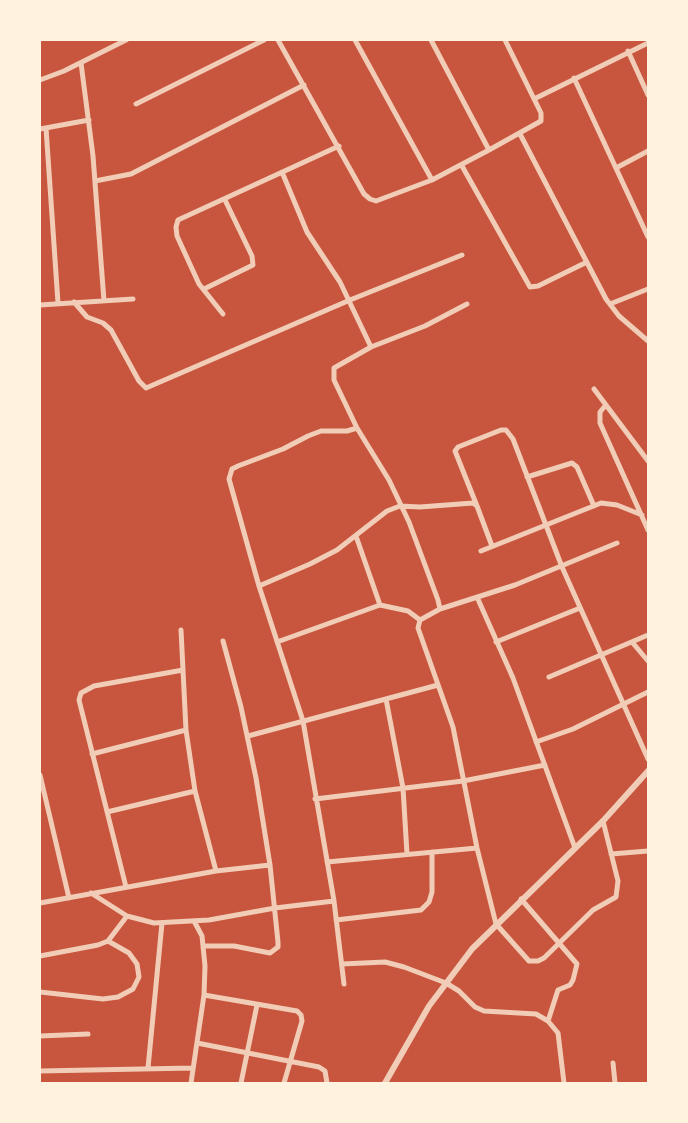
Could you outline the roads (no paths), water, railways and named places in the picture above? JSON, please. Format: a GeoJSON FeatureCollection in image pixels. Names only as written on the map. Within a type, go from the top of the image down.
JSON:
{"type":"FeatureCollection","features":[{"type":"Feature","properties":{"kind":"street"},"geometry":{"type":"LineString","coordinates":[[40,80],[81,63],[126,40]]}},
{"type":"Feature","properties":{"kind":"street"},"geometry":{"type":"LineString","coordinates":[[136,104],[264,40]]}},
{"type":"Feature","properties":{"kind":"street"},"geometry":{"type":"LineString","coordinates":[[278,40],[370,199],[376,201],[432,180],[462,166],[541,121],[541,113],[505,40]]}},
{"type":"Feature","properties":{"kind":"street"},"geometry":{"type":"LineString","coordinates":[[354,40],[432,180]]}},
{"type":"Feature","properties":{"kind":"street"},"geometry":{"type":"LineString","coordinates":[[431,40],[489,150]]}},
{"type":"Feature","properties":{"kind":"street"},"geometry":{"type":"LineString","coordinates":[[534,99],[648,42]]}},
{"type":"Feature","properties":{"kind":"street"},"geometry":{"type":"LineString","coordinates":[[628,51],[648,94]]}},
{"type":"Feature","properties":{"kind":"street"},"geometry":{"type":"LineString","coordinates":[[81,63],[95,181],[104,301]]}},
{"type":"Feature","properties":{"kind":"street"},"geometry":{"type":"LineString","coordinates":[[574,78],[648,236]]}},
{"type":"Feature","properties":{"kind":"street"},"geometry":{"type":"LineString","coordinates":[[95,181],[131,174],[304,85]]}},
{"type":"Feature","properties":{"kind":"street"},"geometry":{"type":"LineString","coordinates":[[58,303],[43,128],[89,120]]}},
{"type":"Feature","properties":{"kind":"street"},"geometry":{"type":"LineString","coordinates":[[520,134],[610,304],[619,316],[648,341]]}},
{"type":"Feature","properties":{"kind":"street"},"geometry":{"type":"LineString","coordinates":[[223,314],[204,289],[181,244],[176,227],[178,220],[183,216],[225,200],[339,146]]}},
{"type":"Feature","properties":{"kind":"street"},"geometry":{"type":"LineString","coordinates":[[616,168],[648,152]]}},
{"type":"Feature","properties":{"kind":"street"},"geometry":{"type":"LineString","coordinates":[[462,166],[530,287],[538,286],[587,262]]}},
{"type":"Feature","properties":{"kind":"street"},"geometry":{"type":"LineString","coordinates":[[282,172],[307,232],[350,300],[371,348]]}},
{"type":"Feature","properties":{"kind":"street"},"geometry":{"type":"LineString","coordinates":[[204,289],[253,265],[252,256],[225,200]]}},
{"type":"Feature","properties":{"kind":"street"},"geometry":{"type":"LineString","coordinates":[[74,302],[87,317],[104,322],[111,330],[139,381],[146,388],[350,300],[462,255]]}},
{"type":"Feature","properties":{"kind":"street"},"geometry":{"type":"LineString","coordinates":[[610,304],[648,289]]}},
{"type":"Feature","properties":{"kind":"street"},"geometry":{"type":"LineString","coordinates":[[40,305],[133,299]]}},
{"type":"Feature","properties":{"kind":"street"},"geometry":{"type":"LineString","coordinates":[[440,609],[409,522],[389,480],[338,391],[332,373],[339,363],[425,326],[467,304]]}},
{"type":"Feature","properties":{"kind":"street"},"geometry":{"type":"LineString","coordinates":[[594,389],[648,462]]}},
{"type":"Feature","properties":{"kind":"street"},"geometry":{"type":"LineString","coordinates":[[605,406],[600,412],[600,423],[648,530]]}},
{"type":"Feature","properties":{"kind":"street"},"geometry":{"type":"LineString","coordinates":[[344,984],[334,901],[303,721],[259,586],[229,479],[232,469],[321,431],[347,431],[358,428]]}},
{"type":"Feature","properties":{"kind":"street"},"geometry":{"type":"LineString","coordinates":[[492,546],[456,456],[458,447],[500,430],[506,430],[513,439],[562,567],[648,759]]}},
{"type":"Feature","properties":{"kind":"street"},"geometry":{"type":"LineString","coordinates":[[527,477],[572,463],[577,467],[594,506]]}},
{"type":"Feature","properties":{"kind":"street"},"geometry":{"type":"LineString","coordinates":[[259,586],[337,550],[387,511],[400,506],[420,507],[468,502],[477,506]]}},
{"type":"Feature","properties":{"kind":"street"},"geometry":{"type":"LineString","coordinates":[[481,551],[594,506],[609,502],[642,515]]}},
{"type":"Feature","properties":{"kind":"street"},"geometry":{"type":"LineString","coordinates":[[356,536],[380,605]]}},
{"type":"Feature","properties":{"kind":"street"},"geometry":{"type":"LineString","coordinates":[[603,820],[619,891],[616,896],[600,904],[544,958],[538,961],[529,961],[496,924],[477,848],[453,727],[418,628],[420,620],[440,609],[562,567],[617,543]]}},
{"type":"Feature","properties":{"kind":"street"},"geometry":{"type":"LineString","coordinates":[[477,597],[513,678],[575,848]]}},
{"type":"Feature","properties":{"kind":"street"},"geometry":{"type":"LineString","coordinates":[[277,642],[380,605],[408,611],[420,620]]}},
{"type":"Feature","properties":{"kind":"street"},"geometry":{"type":"LineString","coordinates":[[496,642],[580,608]]}},
{"type":"Feature","properties":{"kind":"street"},"geometry":{"type":"LineString","coordinates":[[181,630],[186,730],[195,791],[216,871]]}},
{"type":"Feature","properties":{"kind":"street"},"geometry":{"type":"LineString","coordinates":[[549,676],[648,635]]}},
{"type":"Feature","properties":{"kind":"street"},"geometry":{"type":"LineString","coordinates":[[204,946],[218,945],[270,953],[274,951],[278,942],[270,865],[248,736],[223,641]]}},
{"type":"Feature","properties":{"kind":"street"},"geometry":{"type":"LineString","coordinates":[[632,642],[648,661]]}},
{"type":"Feature","properties":{"kind":"street"},"geometry":{"type":"LineString","coordinates":[[126,887],[79,700],[81,693],[94,686],[183,670]]}},
{"type":"Feature","properties":{"kind":"street"},"geometry":{"type":"LineString","coordinates":[[248,736],[438,685]]}},
{"type":"Feature","properties":{"kind":"street"},"geometry":{"type":"LineString","coordinates":[[536,742],[572,729],[648,692]]}},
{"type":"Feature","properties":{"kind":"street"},"geometry":{"type":"LineString","coordinates":[[386,699],[403,788],[408,854]]}},
{"type":"Feature","properties":{"kind":"street"},"geometry":{"type":"LineString","coordinates":[[92,754],[186,730]]}},
{"type":"Feature","properties":{"kind":"street"},"geometry":{"type":"LineString","coordinates":[[315,799],[463,781],[545,765]]}},
{"type":"Feature","properties":{"kind":"street"},"geometry":{"type":"LineString","coordinates":[[40,775],[69,898]]}},
{"type":"Feature","properties":{"kind":"street"},"geometry":{"type":"LineString","coordinates":[[385,1083],[429,1006],[472,948],[647,775]]}},
{"type":"Feature","properties":{"kind":"street"},"geometry":{"type":"LineString","coordinates":[[106,812],[195,791]]}},
{"type":"Feature","properties":{"kind":"street"},"geometry":{"type":"LineString","coordinates":[[327,862],[477,848]]}},
{"type":"Feature","properties":{"kind":"street"},"geometry":{"type":"LineString","coordinates":[[612,854],[648,851]]}},
{"type":"Feature","properties":{"kind":"street"},"geometry":{"type":"LineString","coordinates":[[336,920],[421,910],[429,902],[432,892],[432,852]]}},
{"type":"Feature","properties":{"kind":"street"},"geometry":{"type":"LineString","coordinates":[[40,903],[216,871],[270,865]]}},
{"type":"Feature","properties":{"kind":"street"},"geometry":{"type":"LineString","coordinates":[[92,893],[127,916],[162,923],[194,921],[334,901]]}},
{"type":"Feature","properties":{"kind":"street"},"geometry":{"type":"LineString","coordinates":[[522,898],[575,961],[577,971],[570,985],[558,990],[548,1021]]}},
{"type":"Feature","properties":{"kind":"street"},"geometry":{"type":"LineString","coordinates":[[40,956],[98,945],[108,941],[127,916]]}},
{"type":"Feature","properties":{"kind":"street"},"geometry":{"type":"LineString","coordinates":[[191,1083],[204,995],[204,946],[194,921]]}},
{"type":"Feature","properties":{"kind":"street"},"geometry":{"type":"LineString","coordinates":[[148,1068],[162,923]]}},
{"type":"Feature","properties":{"kind":"street"},"geometry":{"type":"LineString","coordinates":[[40,992],[103,999],[118,997],[133,989],[139,977],[137,964],[130,954],[108,941]]}},
{"type":"Feature","properties":{"kind":"street"},"geometry":{"type":"LineString","coordinates":[[342,964],[385,962],[446,983],[459,991],[475,1007],[484,1010],[536,1014],[548,1021],[558,1033],[564,1083]]}},
{"type":"Feature","properties":{"kind":"street"},"geometry":{"type":"LineString","coordinates":[[204,995],[297,1011],[301,1015],[302,1021],[284,1083]]}},
{"type":"Feature","properties":{"kind":"street"},"geometry":{"type":"LineString","coordinates":[[241,1083],[257,1005]]}},
{"type":"Feature","properties":{"kind":"street"},"geometry":{"type":"LineString","coordinates":[[40,1036],[88,1034]]}},
{"type":"Feature","properties":{"kind":"street"},"geometry":{"type":"LineString","coordinates":[[197,1043],[319,1067],[325,1071],[327,1083]]}},
{"type":"Feature","properties":{"kind":"street"},"geometry":{"type":"LineString","coordinates":[[613,1063],[615,1083]]}},
{"type":"Feature","properties":{"kind":"street"},"geometry":{"type":"LineString","coordinates":[[40,1071],[193,1068]]}}]}
